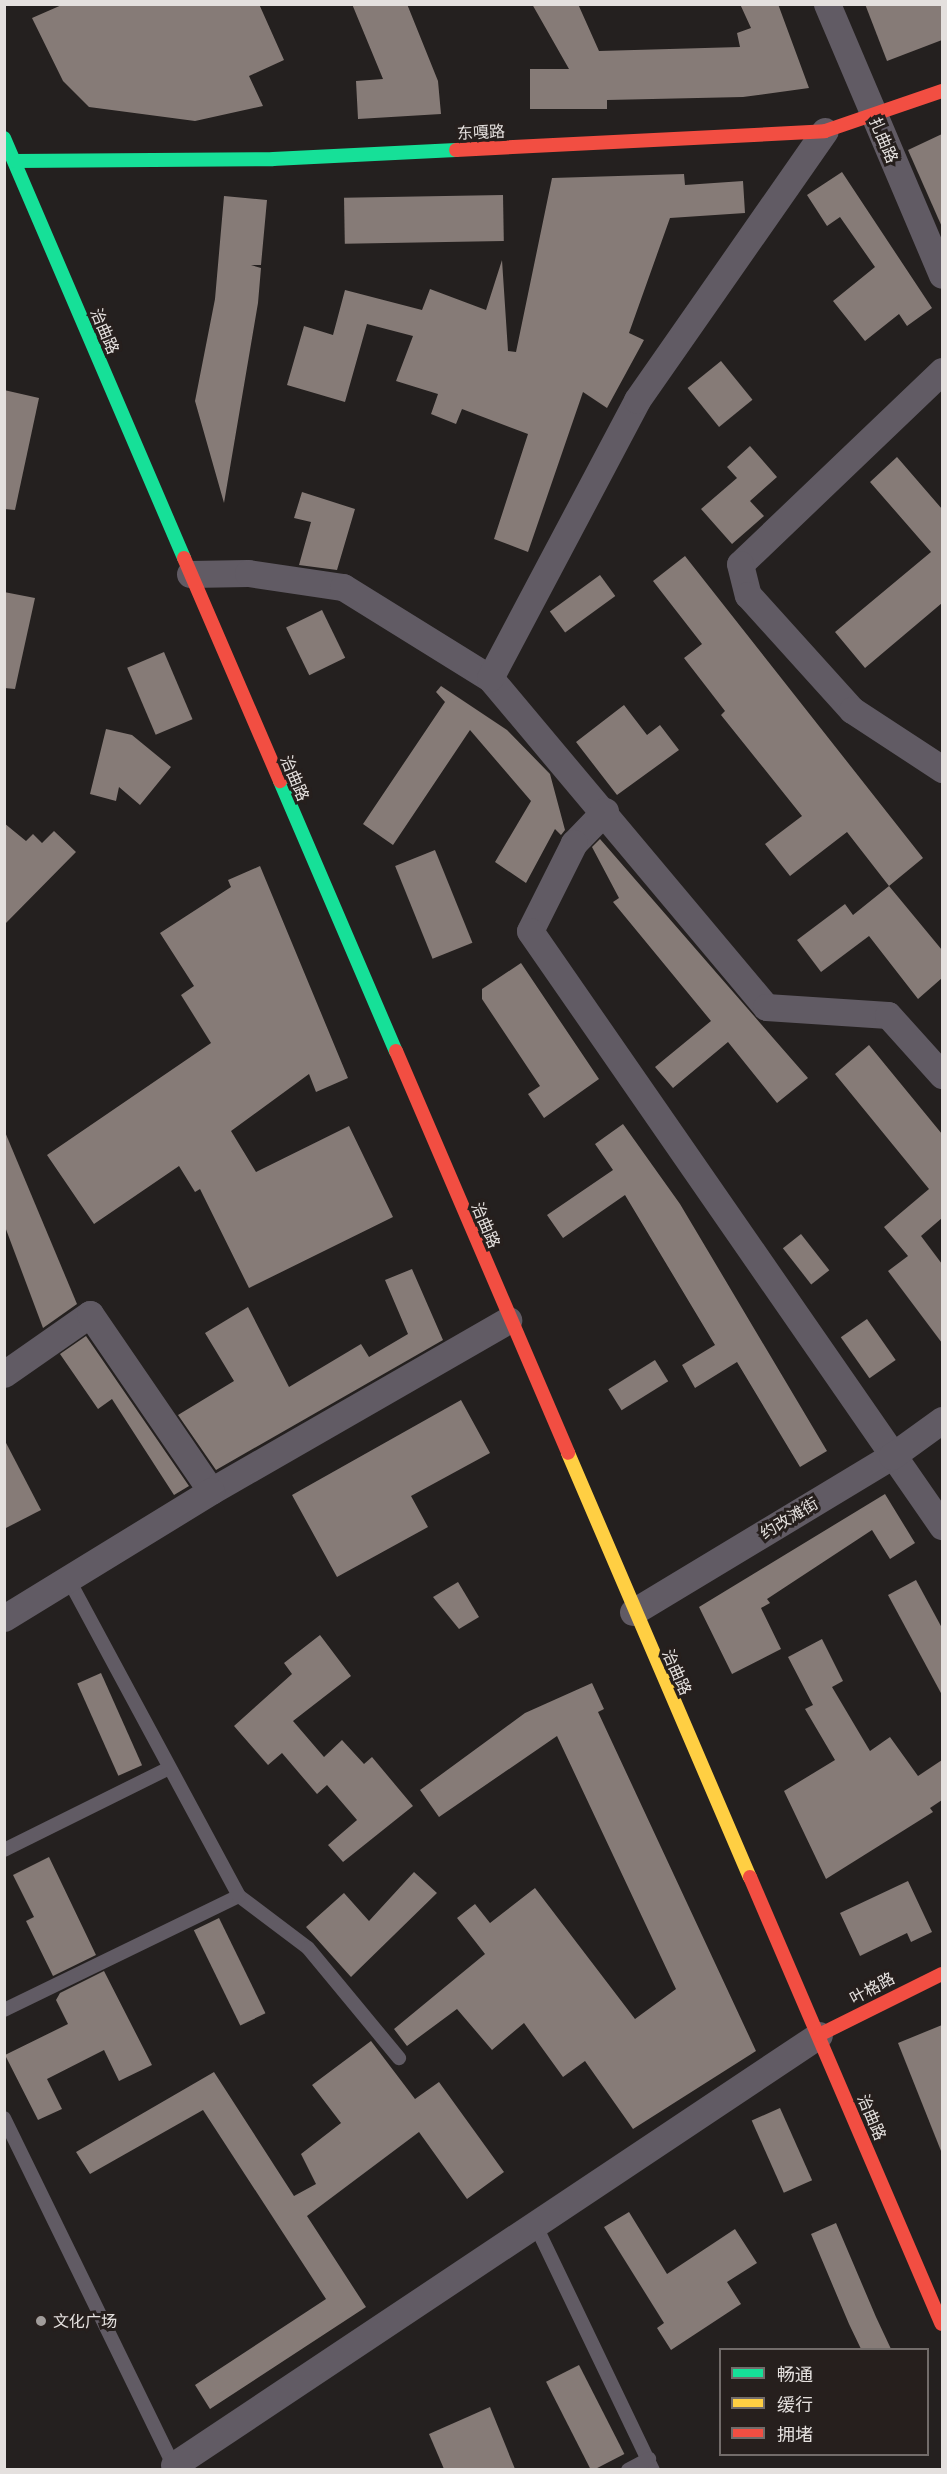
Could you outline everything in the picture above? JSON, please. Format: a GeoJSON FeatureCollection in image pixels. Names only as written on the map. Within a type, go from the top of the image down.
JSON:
{"type":"FeatureCollection","features":[{"type":"Feature","properties":{"kind":"main road","name":"东嘎路"},"geometry":{"type":"LineString","coordinates":[[15,161],[273,159],[825,131],[874,117],[942,91]]}},
{"type":"Feature","properties":{"kind":"main road","name":"治曲路"},"geometry":{"type":"LineString","coordinates":[[4,138],[633,1612],[819,2036],[942,2324]]}},
{"type":"Feature","properties":{"kind":"main road","name":"叶格路"},"geometry":{"type":"LineString","coordinates":[[819,2036],[903,1989],[942,1974]]}},
{"type":"Feature","properties":{"kind":"street","name":"扎曲路"},"geometry":{"type":"LineString","coordinates":[[827,4],[942,275]]}},
{"type":"Feature","properties":{"kind":"street"},"geometry":{"type":"LineString","coordinates":[[490,678],[637,400],[825,131]]}},
{"type":"Feature","properties":{"kind":"street"},"geometry":{"type":"LineString","coordinates":[[942,371],[741,564],[748,596],[852,710],[942,769]]}},
{"type":"Feature","properties":{"kind":"street"},"geometry":{"type":"LineString","coordinates":[[190,574],[248,573],[343,587],[490,678],[605,811],[766,1007],[888,1015],[942,1076]]}},
{"type":"Feature","properties":{"kind":"street"},"geometry":{"type":"LineString","coordinates":[[605,811],[574,843],[530,931],[942,1526]]}},
{"type":"Feature","properties":{"kind":"street"},"geometry":{"type":"LineString","coordinates":[[4,1374],[90,1314],[211,1491]]}},
{"type":"Feature","properties":{"kind":"street"},"geometry":{"type":"LineString","coordinates":[[4,1618],[211,1491],[508,1320]]}},
{"type":"Feature","properties":{"kind":"street","name":"约改滩街"},"geometry":{"type":"LineString","coordinates":[[633,1612],[892,1456],[942,1420]]}},
{"type":"Feature","properties":{"kind":"street"},"geometry":{"type":"LineString","coordinates":[[175,2467],[534,2222],[819,2036]]}},
{"type":"Feature","properties":{"kind":"lane"},"geometry":{"type":"LineString","coordinates":[[68,1579],[239,1896],[308,1948],[399,2058]]}},
{"type":"Feature","properties":{"kind":"lane"},"geometry":{"type":"LineString","coordinates":[[4,1850],[169,1768]]}},
{"type":"Feature","properties":{"kind":"lane"},"geometry":{"type":"LineString","coordinates":[[4,2010],[239,1896]]}},
{"type":"Feature","properties":{"kind":"lane"},"geometry":{"type":"LineString","coordinates":[[4,2118],[175,2467]]}},
{"type":"Feature","properties":{"kind":"lane"},"geometry":{"type":"LineString","coordinates":[[4,2153],[18,2147]]}},
{"type":"Feature","properties":{"kind":"lane"},"geometry":{"type":"LineString","coordinates":[[534,2222],[651,2464],[628,2469]]}},
{"type":"Feature","properties":{"kind":"building"},"geometry":{"type":"Polygon","coordinates":[[[64,4],[259,4],[284,60],[249,76],[263,106],[195,121],[89,107],[63,81],[32,18],[64,4]]]}},
{"type":"Feature","properties":{"kind":"building"},"geometry":{"type":"Polygon","coordinates":[[[352,4],[407,4],[438,81],[441,114],[358,119],[356,81],[383,79],[352,4]]]}},
{"type":"Feature","properties":{"kind":"building"},"geometry":{"type":"Polygon","coordinates":[[[532,4],[578,4],[599,51],[740,47],[737,33],[751,28],[740,4],[778,4],[809,88],[743,97],[607,100],[607,109],[530,109],[530,69],[569,69],[532,4]]]}},
{"type":"Feature","properties":{"kind":"building"},"geometry":{"type":"Polygon","coordinates":[[[865,4],[942,4],[942,40],[887,61],[865,4]]]}},
{"type":"Feature","properties":{"kind":"building"},"geometry":{"type":"Polygon","coordinates":[[[942,134],[942,227],[908,150],[942,134]]]}},
{"type":"Feature","properties":{"kind":"building"},"geometry":{"type":"Polygon","coordinates":[[[842,172],[932,308],[907,326],[899,314],[865,341],[833,301],[875,267],[840,217],[827,226],[807,195],[842,172]]]}},
{"type":"Feature","properties":{"kind":"building"},"geometry":{"type":"Polygon","coordinates":[[[684,174],[685,185],[743,181],[745,213],[670,218],[629,333],[644,340],[607,408],[583,392],[528,552],[494,539],[528,434],[462,409],[456,424],[431,414],[438,394],[396,381],[413,336],[367,324],[345,402],[287,385],[304,326],[333,335],[345,290],[422,310],[430,289],[486,310],[502,260],[508,351],[516,352],[552,178],[684,174]]]}},
{"type":"Feature","properties":{"kind":"building"},"geometry":{"type":"Polygon","coordinates":[[[503,195],[504,241],[345,244],[344,198],[503,195]]]}},
{"type":"Feature","properties":{"kind":"building"},"geometry":{"type":"Polygon","coordinates":[[[224,196],[267,200],[261,265],[251,265],[261,268],[258,303],[224,503],[195,401],[215,299],[224,196]]]}},
{"type":"Feature","properties":{"kind":"building"},"geometry":{"type":"Polygon","coordinates":[[[721,361],[752,400],[719,427],[688,388],[721,361]]]}},
{"type":"Feature","properties":{"kind":"building"},"geometry":{"type":"Polygon","coordinates":[[[4,390],[39,398],[15,510],[4,509],[4,390]]]}},
{"type":"Feature","properties":{"kind":"building"},"geometry":{"type":"Polygon","coordinates":[[[750,446],[777,477],[750,501],[764,516],[732,544],[701,509],[737,478],[727,467],[750,446]]]}},
{"type":"Feature","properties":{"kind":"building"},"geometry":{"type":"Polygon","coordinates":[[[897,457],[942,509],[942,603],[865,668],[835,632],[931,552],[870,482],[897,457]]]}},
{"type":"Feature","properties":{"kind":"building"},"geometry":{"type":"Polygon","coordinates":[[[302,492],[355,509],[337,570],[299,565],[311,522],[294,518],[302,492]]]}},
{"type":"Feature","properties":{"kind":"building"},"geometry":{"type":"Polygon","coordinates":[[[685,556],[923,858],[889,886],[847,832],[790,876],[765,844],[802,816],[721,715],[725,711],[684,658],[702,644],[653,581],[685,556]]]}},
{"type":"Feature","properties":{"kind":"building"},"geometry":{"type":"Polygon","coordinates":[[[600,575],[615,596],[565,632],[550,611],[600,575]]]}},
{"type":"Feature","properties":{"kind":"building"},"geometry":{"type":"Polygon","coordinates":[[[4,592],[35,598],[15,689],[4,688],[4,592]]]}},
{"type":"Feature","properties":{"kind":"building"},"geometry":{"type":"Polygon","coordinates":[[[322,610],[345,658],[309,675],[286,628],[322,610]]]}},
{"type":"Feature","properties":{"kind":"building"},"geometry":{"type":"Polygon","coordinates":[[[164,652],[193,719],[156,735],[127,668],[164,652]]]}},
{"type":"Feature","properties":{"kind":"building"},"geometry":{"type":"Polygon","coordinates":[[[441,686],[507,730],[550,774],[565,830],[561,835],[555,829],[526,883],[495,862],[531,801],[470,730],[393,845],[363,824],[445,702],[436,692],[441,686]]]}},
{"type":"Feature","properties":{"kind":"building"},"geometry":{"type":"Polygon","coordinates":[[[624,705],[647,735],[660,725],[679,750],[617,795],[576,742],[624,705]]]}},
{"type":"Feature","properties":{"kind":"building"},"geometry":{"type":"Polygon","coordinates":[[[106,729],[132,735],[171,767],[140,805],[119,787],[116,801],[90,794],[106,729]]]}},
{"type":"Feature","properties":{"kind":"building"},"geometry":{"type":"Polygon","coordinates":[[[4,823],[26,841],[33,834],[42,843],[54,831],[76,852],[4,925],[4,823]]]}},
{"type":"Feature","properties":{"kind":"building"},"geometry":{"type":"Polygon","coordinates":[[[600,839],[808,1078],[777,1103],[728,1042],[673,1088],[655,1067],[711,1021],[613,902],[619,898],[592,847],[600,839]]]}},
{"type":"Feature","properties":{"kind":"building"},"geometry":{"type":"Polygon","coordinates":[[[435,850],[472,943],[433,959],[395,866],[435,850]]]}},
{"type":"Feature","properties":{"kind":"building"},"geometry":{"type":"Polygon","coordinates":[[[260,866],[348,1078],[316,1092],[309,1074],[231,1131],[256,1172],[349,1126],[393,1217],[249,1288],[200,1189],[195,1192],[179,1166],[94,1224],[47,1155],[211,1043],[181,995],[194,986],[160,933],[231,887],[228,880],[260,866]]]}},
{"type":"Feature","properties":{"kind":"building"},"geometry":{"type":"Polygon","coordinates":[[[889,886],[942,950],[942,978],[918,999],[869,936],[821,972],[797,940],[845,904],[853,915],[889,886]]]}},
{"type":"Feature","properties":{"kind":"building"},"geometry":{"type":"Polygon","coordinates":[[[521,963],[599,1079],[544,1118],[528,1094],[540,1086],[482,999],[482,989],[521,963]]]}},
{"type":"Feature","properties":{"kind":"building"},"geometry":{"type":"Polygon","coordinates":[[[869,1045],[942,1134],[942,1218],[921,1236],[942,1264],[942,1343],[888,1271],[908,1256],[884,1227],[929,1189],[835,1074],[869,1045]]]}},
{"type":"Feature","properties":{"kind":"building"},"geometry":{"type":"Polygon","coordinates":[[[623,1124],[680,1204],[827,1451],[800,1467],[737,1362],[695,1388],[682,1365],[715,1345],[625,1195],[563,1238],[547,1215],[613,1170],[595,1144],[623,1124]]]}},
{"type":"Feature","properties":{"kind":"building"},"geometry":{"type":"Polygon","coordinates":[[[5,1132],[77,1304],[43,1328],[4,1224],[5,1132]]]}},
{"type":"Feature","properties":{"kind":"building"},"geometry":{"type":"Polygon","coordinates":[[[801,1234],[829,1270],[811,1284],[783,1248],[801,1234]]]}},
{"type":"Feature","properties":{"kind":"building"},"geometry":{"type":"Polygon","coordinates":[[[412,1269],[443,1340],[216,1470],[178,1415],[234,1381],[205,1333],[248,1307],[289,1387],[361,1344],[369,1357],[408,1334],[385,1280],[412,1269]]]}},
{"type":"Feature","properties":{"kind":"building"},"geometry":{"type":"Polygon","coordinates":[[[867,1319],[896,1360],[869,1378],[841,1337],[867,1319]]]}},
{"type":"Feature","properties":{"kind":"building"},"geometry":{"type":"Polygon","coordinates":[[[86,1336],[189,1486],[174,1495],[112,1399],[98,1409],[60,1354],[86,1336]]]}},
{"type":"Feature","properties":{"kind":"building"},"geometry":{"type":"Polygon","coordinates":[[[655,1360],[668,1381],[622,1410],[608,1389],[655,1360]]]}},
{"type":"Feature","properties":{"kind":"building"},"geometry":{"type":"Polygon","coordinates":[[[461,1400],[490,1453],[411,1496],[428,1527],[337,1577],[292,1495],[461,1400]]]}},
{"type":"Feature","properties":{"kind":"building"},"geometry":{"type":"Polygon","coordinates":[[[4,1439],[41,1510],[4,1529],[4,1439]]]}},
{"type":"Feature","properties":{"kind":"building"},"geometry":{"type":"Polygon","coordinates":[[[885,1494],[915,1543],[890,1559],[872,1530],[767,1599],[770,1603],[761,1608],[781,1649],[732,1674],[699,1607],[885,1494]]]}},
{"type":"Feature","properties":{"kind":"building"},"geometry":{"type":"Polygon","coordinates":[[[916,1580],[942,1628],[942,1695],[888,1595],[916,1580]]]}},
{"type":"Feature","properties":{"kind":"building"},"geometry":{"type":"Polygon","coordinates":[[[458,1582],[479,1617],[459,1629],[433,1597],[458,1582]]]}},
{"type":"Feature","properties":{"kind":"building"},"geometry":{"type":"Polygon","coordinates":[[[320,1635],[351,1676],[293,1721],[324,1757],[342,1740],[364,1764],[372,1757],[413,1806],[343,1862],[328,1845],[357,1820],[327,1785],[317,1794],[282,1753],[268,1765],[234,1726],[292,1674],[284,1663],[320,1635]]]}},
{"type":"Feature","properties":{"kind":"building"},"geometry":{"type":"Polygon","coordinates":[[[822,1639],[843,1681],[832,1687],[870,1751],[890,1737],[918,1776],[942,1760],[942,1800],[930,1808],[933,1812],[826,1879],[784,1791],[835,1760],[805,1709],[813,1705],[788,1657],[822,1639]]]}},
{"type":"Feature","properties":{"kind":"building"},"geometry":{"type":"Polygon","coordinates":[[[101,1673],[142,1765],[118,1776],[77,1684],[101,1673]]]}},
{"type":"Feature","properties":{"kind":"building"},"geometry":{"type":"Polygon","coordinates":[[[592,1683],[604,1709],[598,1712],[756,2051],[633,2129],[585,2061],[563,2077],[524,2023],[492,2050],[457,2009],[407,2046],[394,2029],[485,1954],[457,1918],[475,1904],[490,1923],[535,1888],[635,2019],[676,1989],[557,1736],[439,1817],[420,1790],[525,1713],[592,1683]]]}},
{"type":"Feature","properties":{"kind":"building"},"geometry":{"type":"Polygon","coordinates":[[[49,1857],[96,1955],[53,1976],[26,1921],[34,1917],[13,1875],[49,1857]]]}},
{"type":"Feature","properties":{"kind":"building"},"geometry":{"type":"Polygon","coordinates":[[[414,1872],[437,1893],[351,1977],[306,1927],[344,1893],[369,1921],[414,1872]]]}},
{"type":"Feature","properties":{"kind":"building"},"geometry":{"type":"Polygon","coordinates":[[[908,1881],[932,1932],[911,1942],[907,1933],[860,1956],[840,1913],[908,1881]]]}},
{"type":"Feature","properties":{"kind":"building"},"geometry":{"type":"Polygon","coordinates":[[[219,1918],[265,2013],[240,2026],[194,1930],[219,1918]]]}},
{"type":"Feature","properties":{"kind":"building"},"geometry":{"type":"Polygon","coordinates":[[[104,1971],[152,2065],[119,2081],[104,2050],[47,2079],[62,2109],[38,2120],[5,2055],[68,2024],[56,2000],[60,1993],[104,1971]]]}},
{"type":"Feature","properties":{"kind":"building"},"geometry":{"type":"Polygon","coordinates":[[[942,2025],[942,2151],[941,2151],[898,2043],[942,2025]]]}},
{"type":"Feature","properties":{"kind":"building"},"geometry":{"type":"Polygon","coordinates":[[[371,2041],[415,2099],[439,2082],[504,2172],[467,2199],[419,2132],[307,2216],[366,2307],[210,2409],[195,2385],[326,2299],[203,2110],[90,2174],[76,2152],[214,2072],[294,2196],[316,2184],[301,2154],[341,2123],[312,2085],[371,2041]]]}},
{"type":"Feature","properties":{"kind":"building"},"geometry":{"type":"Polygon","coordinates":[[[780,2108],[812,2180],[784,2193],[752,2121],[780,2108]]]}},
{"type":"Feature","properties":{"kind":"building"},"geometry":{"type":"Polygon","coordinates":[[[629,2212],[667,2274],[735,2229],[757,2263],[727,2282],[741,2304],[671,2350],[657,2328],[664,2323],[604,2227],[629,2212]]]}},
{"type":"Feature","properties":{"kind":"building"},"geometry":{"type":"Polygon","coordinates":[[[836,2223],[891,2348],[861,2348],[811,2234],[836,2223]]]}},
{"type":"Feature","properties":{"kind":"building"},"geometry":{"type":"Polygon","coordinates":[[[579,2365],[624,2454],[591,2470],[546,2382],[579,2365]]]}},
{"type":"Feature","properties":{"kind":"building"},"geometry":{"type":"Polygon","coordinates":[[[490,2407],[515,2469],[444,2469],[429,2434],[490,2407]]]}},
{"type":"Feature","properties":{"kind":"traffic: fast"},"geometry":{"type":"LineString","coordinates":[[4,138],[184,558]]}},
{"type":"Feature","properties":{"kind":"traffic: fast"},"geometry":{"type":"LineString","coordinates":[[15,161],[273,159],[456,150]]}},
{"type":"Feature","properties":{"kind":"traffic: fast"},"geometry":{"type":"LineString","coordinates":[[280,781],[396,1051]]}},
{"type":"Feature","properties":{"kind":"traffic: slow"},"geometry":{"type":"LineString","coordinates":[[568,1453],[750,1877]]}},
{"type":"Feature","properties":{"kind":"traffic: jam"},"geometry":{"type":"LineString","coordinates":[[456,150],[825,131],[942,91]]}},
{"type":"Feature","properties":{"kind":"traffic: jam"},"geometry":{"type":"LineString","coordinates":[[184,558],[280,781]]}},
{"type":"Feature","properties":{"kind":"traffic: jam"},"geometry":{"type":"LineString","coordinates":[[396,1051],[568,1453]]}},
{"type":"Feature","properties":{"kind":"traffic: jam"},"geometry":{"type":"LineString","coordinates":[[750,1877],[942,2324]]}},
{"type":"Feature","properties":{"kind":"traffic: jam"},"geometry":{"type":"LineString","coordinates":[[819,2035],[942,1974]]}},
{"type":"Feature","properties":{"kind":"place","name":"文化广场"},"geometry":{"type":"Point","coordinates":[41,2321]}}]}
